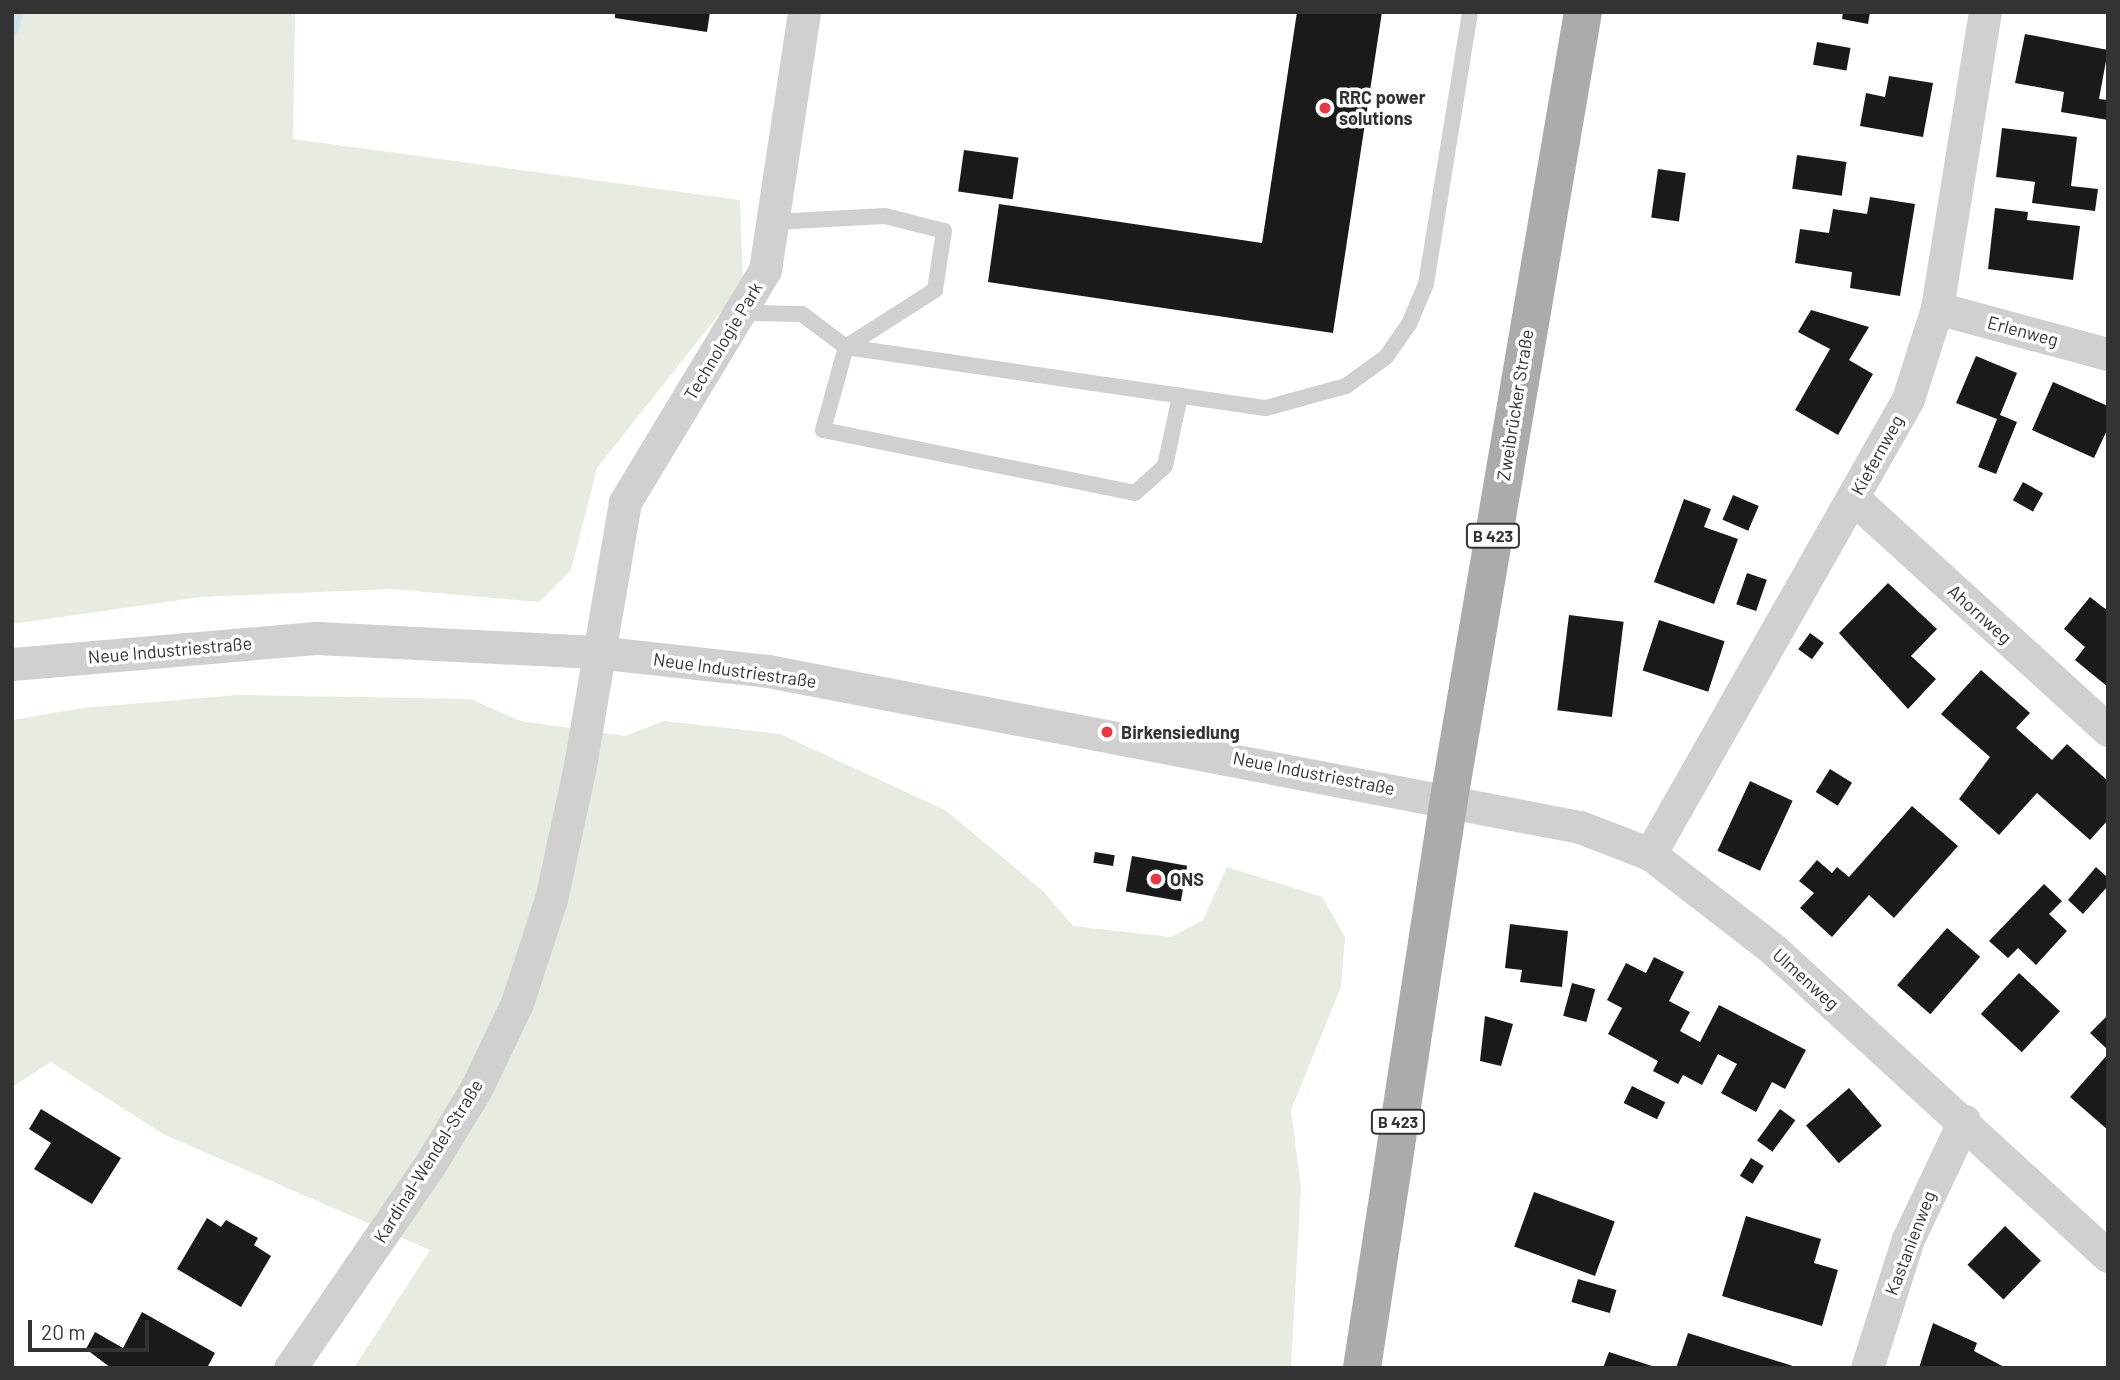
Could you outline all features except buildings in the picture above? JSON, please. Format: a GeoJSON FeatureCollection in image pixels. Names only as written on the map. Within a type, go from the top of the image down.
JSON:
{"type":"FeatureCollection","features":[{"type":"Feature","properties":{"kind":"main road","name":"Zweibrücker Straße"},"geometry":{"type":"LineString","coordinates":[[1449,799],[1583,12]]}},
{"type":"Feature","properties":{"kind":"main road","name":"B 423"},"geometry":{"type":"LineString","coordinates":[[1362,1368],[1449,799]]}},
{"type":"Feature","properties":{"kind":"street","name":"Technologie Park"},"geometry":{"type":"LineString","coordinates":[[596,652],[625,502],[744,313],[765,270],[804,12]]}},
{"type":"Feature","properties":{"kind":"street","name":"Kiefernweg"},"geometry":{"type":"LineString","coordinates":[[1650,854],[1908,399],[1937,308],[1985,12]]}},
{"type":"Feature","properties":{"kind":"street","name":"Erlenweg"},"geometry":{"type":"LineString","coordinates":[[1937,308],[2108,354]]}},
{"type":"Feature","properties":{"kind":"street","name":"Ahornweg"},"geometry":{"type":"LineString","coordinates":[[1853,498],[2108,730]]}},
{"type":"Feature","properties":{"kind":"street","name":"Neue Industriestraße"},"geometry":{"type":"LineString","coordinates":[[12,664],[318,638],[596,652],[768,671],[1449,799]]}},
{"type":"Feature","properties":{"kind":"street","name":"Kardinal-Wendel-Straße"},"geometry":{"type":"LineString","coordinates":[[290,1368],[429,1166],[476,1089],[517,1003],[551,900],[579,771],[596,652]]}},
{"type":"Feature","properties":{"kind":"street","name":"Ulmenweg"},"geometry":{"type":"LineString","coordinates":[[1449,799],[1580,827],[1650,854],[1774,950],[1964,1121],[2108,1256]]}},
{"type":"Feature","properties":{"kind":"street","name":"Kastanienweg"},"geometry":{"type":"LineString","coordinates":[[1867,1368],[1908,1239],[1964,1121]]}},
{"type":"Feature","properties":{"kind":"lane"},"geometry":{"type":"LineString","coordinates":[[744,313],[802,314],[846,347],[1266,408],[1346,386],[1386,358],[1426,285],[1470,12]]}},
{"type":"Feature","properties":{"kind":"lane"},"geometry":{"type":"LineString","coordinates":[[773,222],[884,216],[944,231],[935,290],[846,347],[823,430],[1135,493],[1165,466],[1180,396]]}},
{"type":"Feature","properties":{"kind":"shaded area"},"geometry":{"type":"Polygon","coordinates":[[[12,12],[295,12],[293,139],[740,200],[743,284],[597,468],[571,570],[539,602],[392,589],[201,597],[12,624],[12,12]]]}},
{"type":"Feature","properties":{"kind":"shaded area"},"geometry":{"type":"Polygon","coordinates":[[[238,695],[470,699],[521,721],[625,736],[664,721],[780,734],[945,810],[1043,891],[1073,926],[1171,937],[1203,920],[1227,867],[1322,897],[1345,937],[1341,987],[1291,1110],[1301,1188],[1291,1368],[354,1368],[430,1250],[163,1134],[51,1062],[12,1087],[12,720],[82,708],[238,695]]]}},
{"type":"Feature","properties":{"kind":"waterway"},"geometry":{"type":"LineString","coordinates":[[12,30],[18,12]]}},
{"type":"Feature","properties":{"kind":"place","name":"RRC power solutions"},"geometry":{"type":"Point","coordinates":[1325,108]}},
{"type":"Feature","properties":{"kind":"place","name":"Birkensiedlung"},"geometry":{"type":"Point","coordinates":[1107,732]}},
{"type":"Feature","properties":{"kind":"place","name":"ONS"},"geometry":{"type":"Point","coordinates":[1156,879]}}]}
